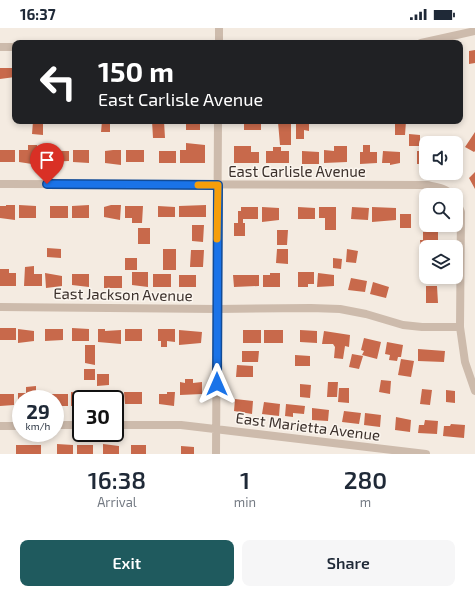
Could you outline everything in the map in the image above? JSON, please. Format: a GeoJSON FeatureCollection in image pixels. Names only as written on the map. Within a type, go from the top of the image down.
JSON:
{"type":"FeatureCollection","features":[{"type":"Feature","properties":{"kind":"street"},"geometry":{"type":"LineString","coordinates":[[219,28],[219,40]]}},
{"type":"Feature","properties":{"kind":"street"},"geometry":{"type":"LineString","coordinates":[[434,40],[475,31]]}},
{"type":"Feature","properties":{"kind":"street"},"geometry":{"type":"LineString","coordinates":[[0,47],[12,47]]}},
{"type":"Feature","properties":{"kind":"street"},"geometry":{"type":"LineString","coordinates":[[216,454],[218,124]]}},
{"type":"Feature","properties":{"kind":"street","name":"East Carlisle Avenue"},"geometry":{"type":"LineString","coordinates":[[0,184],[427,186],[434,188]]}},
{"type":"Feature","properties":{"kind":"street"},"geometry":{"type":"LineString","coordinates":[[461,232],[460,327],[465,362],[475,391]]}},
{"type":"Feature","properties":{"kind":"street","name":"East Jackson Avenue"},"geometry":{"type":"LineString","coordinates":[[0,307],[340,309],[366,314],[403,325],[422,327],[460,327]]}},
{"type":"Feature","properties":{"kind":"street","name":"East Marietta Avenue"},"geometry":{"type":"LineString","coordinates":[[124,425],[167,424],[426,454]]}},
{"type":"Feature","properties":{"kind":"street"},"geometry":{"type":"LineString","coordinates":[[0,426],[12,426]]}},
{"type":"Feature","properties":{"kind":"building"},"geometry":{"type":"Polygon","coordinates":[[[475,50],[475,63],[469,64],[469,51],[475,50]]]}},
{"type":"Feature","properties":{"kind":"building"},"geometry":{"type":"Polygon","coordinates":[[[0,68],[12,68],[12,77],[0,79],[0,68]]]}},
{"type":"Feature","properties":{"kind":"building"},"geometry":{"type":"Polygon","coordinates":[[[33,124],[43,124],[43,135],[32,134],[33,124]]]}},
{"type":"Feature","properties":{"kind":"building"},"geometry":{"type":"Polygon","coordinates":[[[102,124],[110,124],[110,132],[101,132],[102,124]]]}},
{"type":"Feature","properties":{"kind":"building"},"geometry":{"type":"Polygon","coordinates":[[[152,124],[164,124],[165,138],[153,138],[152,124]]]}},
{"type":"Feature","properties":{"kind":"building"},"geometry":{"type":"Polygon","coordinates":[[[186,124],[200,124],[200,130],[186,130],[186,124]]]}},
{"type":"Feature","properties":{"kind":"building"},"geometry":{"type":"Polygon","coordinates":[[[244,124],[261,124],[261,130],[244,130],[244,124]]]}},
{"type":"Feature","properties":{"kind":"building"},"geometry":{"type":"Polygon","coordinates":[[[278,124],[291,124],[291,145],[280,145],[278,124]]]}},
{"type":"Feature","properties":{"kind":"building"},"geometry":{"type":"Polygon","coordinates":[[[296,124],[309,124],[309,131],[304,130],[304,139],[296,139],[296,124]]]}},
{"type":"Feature","properties":{"kind":"building"},"geometry":{"type":"Polygon","coordinates":[[[395,124],[406,124],[405,135],[395,135],[395,124]]]}},
{"type":"Feature","properties":{"kind":"building"},"geometry":{"type":"Polygon","coordinates":[[[475,132],[475,151],[474,152],[465,147],[475,132]]]}},
{"type":"Feature","properties":{"kind":"building"},"geometry":{"type":"Polygon","coordinates":[[[409,134],[420,135],[419,146],[409,146],[409,134]]]}},
{"type":"Feature","properties":{"kind":"building"},"geometry":{"type":"Polygon","coordinates":[[[186,143],[205,145],[205,163],[180,163],[180,150],[186,150],[186,143]]]}},
{"type":"Feature","properties":{"kind":"building"},"geometry":{"type":"Polygon","coordinates":[[[28,145],[37,145],[37,162],[32,162],[32,164],[19,162],[19,150],[28,150],[28,145]]]}},
{"type":"Feature","properties":{"kind":"building"},"geometry":{"type":"Polygon","coordinates":[[[363,145],[370,145],[370,152],[377,152],[377,163],[360,164],[360,152],[363,152],[363,145]]]}},
{"type":"Feature","properties":{"kind":"building"},"geometry":{"type":"Polygon","coordinates":[[[234,146],[251,146],[251,152],[259,152],[259,163],[234,163],[234,146]]]}},
{"type":"Feature","properties":{"kind":"building"},"geometry":{"type":"Polygon","coordinates":[[[334,146],[347,146],[347,162],[324,163],[324,150],[334,151],[334,146]]]}},
{"type":"Feature","properties":{"kind":"building"},"geometry":{"type":"Polygon","coordinates":[[[47,147],[52,147],[52,151],[69,151],[69,161],[47,162],[47,147]]]}},
{"type":"Feature","properties":{"kind":"building"},"geometry":{"type":"Polygon","coordinates":[[[273,147],[281,147],[281,151],[289,151],[289,163],[266,163],[266,151],[273,151],[273,147]]]}},
{"type":"Feature","properties":{"kind":"building"},"geometry":{"type":"Polygon","coordinates":[[[0,150],[15,150],[15,162],[0,162],[0,150]]]}},
{"type":"Feature","properties":{"kind":"building"},"geometry":{"type":"Polygon","coordinates":[[[73,150],[89,150],[89,163],[73,162],[73,150]]]}},
{"type":"Feature","properties":{"kind":"building"},"geometry":{"type":"Polygon","coordinates":[[[121,150],[121,165],[105,163],[105,151],[121,150]]]}},
{"type":"Feature","properties":{"kind":"building"},"geometry":{"type":"Polygon","coordinates":[[[126,150],[144,150],[144,162],[126,162],[126,150]]]}},
{"type":"Feature","properties":{"kind":"building"},"geometry":{"type":"Polygon","coordinates":[[[159,151],[176,151],[176,163],[159,163],[159,151]]]}},
{"type":"Feature","properties":{"kind":"building"},"geometry":{"type":"Polygon","coordinates":[[[302,151],[319,152],[319,164],[302,164],[302,151]]]}},
{"type":"Feature","properties":{"kind":"building"},"geometry":{"type":"Polygon","coordinates":[[[383,151],[400,152],[400,163],[390,165],[390,163],[382,163],[383,151]]]}},
{"type":"Feature","properties":{"kind":"building"},"geometry":{"type":"Polygon","coordinates":[[[417,151],[419,151],[419,164],[417,164],[417,151]]]}},
{"type":"Feature","properties":{"kind":"building"},"geometry":{"type":"Polygon","coordinates":[[[475,172],[475,189],[469,178],[475,172]]]}},
{"type":"Feature","properties":{"kind":"building"},"geometry":{"type":"Polygon","coordinates":[[[15,205],[15,220],[0,218],[0,206],[15,205]]]}},
{"type":"Feature","properties":{"kind":"building"},"geometry":{"type":"Polygon","coordinates":[[[19,205],[36,206],[36,218],[19,218],[19,205]]]}},
{"type":"Feature","properties":{"kind":"building"},"geometry":{"type":"Polygon","coordinates":[[[89,205],[89,218],[72,218],[72,206],[89,205]]]}},
{"type":"Feature","properties":{"kind":"building"},"geometry":{"type":"Polygon","coordinates":[[[121,205],[120,220],[104,217],[104,207],[121,205]]]}},
{"type":"Feature","properties":{"kind":"building"},"geometry":{"type":"Polygon","coordinates":[[[206,205],[206,217],[179,217],[179,206],[206,205]]]}},
{"type":"Feature","properties":{"kind":"building"},"geometry":{"type":"Polygon","coordinates":[[[50,206],[68,206],[68,218],[50,218],[50,206]]]}},
{"type":"Feature","properties":{"kind":"building"},"geometry":{"type":"Polygon","coordinates":[[[125,206],[143,206],[142,223],[132,223],[132,218],[125,218],[125,206]]]}},
{"type":"Feature","properties":{"kind":"building"},"geometry":{"type":"Polygon","coordinates":[[[158,206],[175,207],[175,217],[158,217],[158,206]]]}},
{"type":"Feature","properties":{"kind":"building"},"geometry":{"type":"Polygon","coordinates":[[[241,207],[258,207],[258,219],[243,219],[243,223],[245,223],[245,236],[234,236],[234,223],[238,223],[238,211],[241,211],[241,207]]]}},
{"type":"Feature","properties":{"kind":"building"},"geometry":{"type":"Polygon","coordinates":[[[262,207],[279,208],[279,220],[262,222],[262,207]]]}},
{"type":"Feature","properties":{"kind":"building"},"geometry":{"type":"Polygon","coordinates":[[[298,207],[315,208],[315,219],[298,219],[298,207]]]}},
{"type":"Feature","properties":{"kind":"building"},"geometry":{"type":"Polygon","coordinates":[[[319,207],[336,207],[336,230],[325,230],[325,218],[319,218],[319,207]]]}},
{"type":"Feature","properties":{"kind":"building"},"geometry":{"type":"Polygon","coordinates":[[[352,207],[369,208],[368,220],[351,219],[352,207]]]}},
{"type":"Feature","properties":{"kind":"building"},"geometry":{"type":"Polygon","coordinates":[[[372,207],[396,208],[396,220],[372,222],[372,207]]]}},
{"type":"Feature","properties":{"kind":"building"},"geometry":{"type":"Polygon","coordinates":[[[400,214],[411,214],[411,228],[400,228],[400,214]]]}},
{"type":"Feature","properties":{"kind":"building"},"geometry":{"type":"Polygon","coordinates":[[[192,225],[204,225],[203,242],[192,241],[192,225]]]}},
{"type":"Feature","properties":{"kind":"building"},"geometry":{"type":"Polygon","coordinates":[[[138,228],[150,228],[150,244],[138,244],[138,228]]]}},
{"type":"Feature","properties":{"kind":"building"},"geometry":{"type":"Polygon","coordinates":[[[277,230],[288,230],[287,245],[277,245],[277,230]]]}},
{"type":"Feature","properties":{"kind":"building"},"geometry":{"type":"Polygon","coordinates":[[[423,232],[438,232],[438,240],[423,240],[423,232]]]}},
{"type":"Feature","properties":{"kind":"building"},"geometry":{"type":"Polygon","coordinates":[[[47,248],[61,249],[61,258],[47,257],[47,248]]]}},
{"type":"Feature","properties":{"kind":"building"},"geometry":{"type":"Polygon","coordinates":[[[163,249],[176,249],[176,258],[163,258],[163,249]]]}},
{"type":"Feature","properties":{"kind":"building"},"geometry":{"type":"Polygon","coordinates":[[[277,249],[288,249],[288,264],[276,263],[277,249]]]}},
{"type":"Feature","properties":{"kind":"building"},"geometry":{"type":"Polygon","coordinates":[[[347,249],[358,251],[356,263],[346,262],[347,249]]]}},
{"type":"Feature","properties":{"kind":"building"},"geometry":{"type":"Polygon","coordinates":[[[191,250],[204,250],[203,267],[190,267],[191,250]]]}},
{"type":"Feature","properties":{"kind":"building"},"geometry":{"type":"Polygon","coordinates":[[[125,258],[137,258],[137,270],[125,270],[125,258]]]}},
{"type":"Feature","properties":{"kind":"building"},"geometry":{"type":"Polygon","coordinates":[[[163,258],[176,258],[176,270],[163,270],[163,258]]]}},
{"type":"Feature","properties":{"kind":"building"},"geometry":{"type":"Polygon","coordinates":[[[333,258],[342,259],[341,269],[333,268],[333,258]]]}},
{"type":"Feature","properties":{"kind":"building"},"geometry":{"type":"Polygon","coordinates":[[[34,266],[34,274],[42,274],[42,286],[24,286],[25,267],[34,266]]]}},
{"type":"Feature","properties":{"kind":"building"},"geometry":{"type":"Polygon","coordinates":[[[0,269],[9,269],[9,273],[16,273],[16,286],[0,286],[0,269]]]}},
{"type":"Feature","properties":{"kind":"building"},"geometry":{"type":"Polygon","coordinates":[[[132,272],[148,272],[148,287],[132,285],[132,272]]]}},
{"type":"Feature","properties":{"kind":"building"},"geometry":{"type":"Polygon","coordinates":[[[298,272],[314,272],[314,284],[308,284],[308,287],[298,287],[298,272]]]}},
{"type":"Feature","properties":{"kind":"building"},"geometry":{"type":"Polygon","coordinates":[[[45,273],[62,276],[62,286],[46,288],[45,273]]]}},
{"type":"Feature","properties":{"kind":"building"},"geometry":{"type":"Polygon","coordinates":[[[270,273],[280,273],[280,287],[263,287],[263,275],[270,275],[270,273]]]}},
{"type":"Feature","properties":{"kind":"building"},"geometry":{"type":"Polygon","coordinates":[[[318,273],[334,275],[334,286],[317,287],[318,273]]]}},
{"type":"Feature","properties":{"kind":"building"},"geometry":{"type":"Polygon","coordinates":[[[72,274],[89,274],[89,287],[72,285],[72,274]]]}},
{"type":"Feature","properties":{"kind":"building"},"geometry":{"type":"Polygon","coordinates":[[[153,274],[171,274],[171,287],[153,287],[153,274]]]}},
{"type":"Feature","properties":{"kind":"building"},"geometry":{"type":"Polygon","coordinates":[[[179,275],[196,275],[196,287],[179,287],[179,275]]]}},
{"type":"Feature","properties":{"kind":"building"},"geometry":{"type":"Polygon","coordinates":[[[233,275],[259,275],[259,286],[234,287],[233,275]]]}},
{"type":"Feature","properties":{"kind":"building"},"geometry":{"type":"Polygon","coordinates":[[[104,276],[122,276],[122,288],[104,288],[104,276]]]}},
{"type":"Feature","properties":{"kind":"building"},"geometry":{"type":"Polygon","coordinates":[[[351,278],[367,281],[365,292],[348,290],[351,278]]]}},
{"type":"Feature","properties":{"kind":"building"},"geometry":{"type":"Polygon","coordinates":[[[373,282],[389,287],[386,298],[370,294],[373,282]]]}},
{"type":"Feature","properties":{"kind":"building"},"geometry":{"type":"Polygon","coordinates":[[[426,286],[437,286],[438,303],[426,303],[426,286]]]}},
{"type":"Feature","properties":{"kind":"building"},"geometry":{"type":"Polygon","coordinates":[[[0,328],[16,328],[16,340],[0,340],[0,328]]]}},
{"type":"Feature","properties":{"kind":"building"},"geometry":{"type":"Polygon","coordinates":[[[72,328],[89,329],[89,341],[72,341],[72,328]]]}},
{"type":"Feature","properties":{"kind":"building"},"geometry":{"type":"Polygon","coordinates":[[[18,329],[34,331],[34,341],[18,343],[18,329]]]}},
{"type":"Feature","properties":{"kind":"building"},"geometry":{"type":"Polygon","coordinates":[[[45,329],[63,329],[63,340],[45,341],[45,329]]]}},
{"type":"Feature","properties":{"kind":"building"},"geometry":{"type":"Polygon","coordinates":[[[98,329],[105,329],[105,331],[121,330],[121,344],[98,342],[98,329]]]}},
{"type":"Feature","properties":{"kind":"building"},"geometry":{"type":"Polygon","coordinates":[[[125,329],[142,329],[142,341],[125,341],[125,329]]]}},
{"type":"Feature","properties":{"kind":"building"},"geometry":{"type":"Polygon","coordinates":[[[158,329],[175,329],[175,342],[167,341],[167,347],[161,347],[161,341],[158,341],[158,329]]]}},
{"type":"Feature","properties":{"kind":"building"},"geometry":{"type":"Polygon","coordinates":[[[179,330],[202,332],[201,343],[179,345],[179,330]]]}},
{"type":"Feature","properties":{"kind":"building"},"geometry":{"type":"Polygon","coordinates":[[[243,330],[261,330],[261,343],[243,343],[243,330]]]}},
{"type":"Feature","properties":{"kind":"building"},"geometry":{"type":"Polygon","coordinates":[[[264,330],[283,330],[283,343],[264,343],[264,330]]]}},
{"type":"Feature","properties":{"kind":"building"},"geometry":{"type":"Polygon","coordinates":[[[300,330],[317,331],[317,343],[300,342],[300,330]]]}},
{"type":"Feature","properties":{"kind":"building"},"geometry":{"type":"Polygon","coordinates":[[[324,331],[350,335],[349,347],[345,346],[343,359],[334,358],[335,347],[333,344],[322,344],[324,331]]]}},
{"type":"Feature","properties":{"kind":"building"},"geometry":{"type":"Polygon","coordinates":[[[364,338],[381,342],[377,359],[362,355],[364,351],[361,350],[364,338]]]}},
{"type":"Feature","properties":{"kind":"building"},"geometry":{"type":"Polygon","coordinates":[[[387,342],[403,345],[401,357],[398,357],[397,361],[389,360],[390,355],[385,354],[387,342]]]}},
{"type":"Feature","properties":{"kind":"building"},"geometry":{"type":"Polygon","coordinates":[[[85,345],[95,345],[95,365],[85,363],[85,345]]]}},
{"type":"Feature","properties":{"kind":"building"},"geometry":{"type":"Polygon","coordinates":[[[418,349],[445,351],[444,362],[418,361],[418,349]]]}},
{"type":"Feature","properties":{"kind":"building"},"geometry":{"type":"Polygon","coordinates":[[[242,351],[259,351],[258,362],[242,362],[242,351]]]}},
{"type":"Feature","properties":{"kind":"building"},"geometry":{"type":"Polygon","coordinates":[[[352,354],[363,356],[359,369],[349,367],[352,354]]]}},
{"type":"Feature","properties":{"kind":"building"},"geometry":{"type":"Polygon","coordinates":[[[295,355],[310,356],[310,366],[295,366],[295,355]]]}},
{"type":"Feature","properties":{"kind":"building"},"geometry":{"type":"Polygon","coordinates":[[[401,359],[414,361],[411,377],[398,375],[401,359]]]}},
{"type":"Feature","properties":{"kind":"building"},"geometry":{"type":"Polygon","coordinates":[[[237,365],[253,366],[253,377],[236,377],[237,365]]]}},
{"type":"Feature","properties":{"kind":"building"},"geometry":{"type":"Polygon","coordinates":[[[84,369],[95,369],[95,380],[84,380],[84,369]]]}},
{"type":"Feature","properties":{"kind":"building"},"geometry":{"type":"Polygon","coordinates":[[[97,374],[109,374],[109,385],[97,386],[97,374]]]}},
{"type":"Feature","properties":{"kind":"building"},"geometry":{"type":"Polygon","coordinates":[[[185,379],[193,379],[193,383],[202,382],[202,394],[180,395],[180,382],[185,383],[185,379]]]}},
{"type":"Feature","properties":{"kind":"building"},"geometry":{"type":"Polygon","coordinates":[[[381,380],[391,381],[390,394],[379,392],[381,380]]]}},
{"type":"Feature","properties":{"kind":"building"},"geometry":{"type":"Polygon","coordinates":[[[328,382],[338,382],[337,397],[327,397],[328,382]]]}},
{"type":"Feature","properties":{"kind":"building"},"geometry":{"type":"Polygon","coordinates":[[[300,384],[311,385],[310,398],[300,397],[300,384]]]}},
{"type":"Feature","properties":{"kind":"building"},"geometry":{"type":"Polygon","coordinates":[[[36,386],[36,390],[26,390],[26,387],[36,386]]]}},
{"type":"Feature","properties":{"kind":"building"},"geometry":{"type":"Polygon","coordinates":[[[339,388],[349,388],[349,403],[338,402],[339,388]]]}},
{"type":"Feature","properties":{"kind":"building"},"geometry":{"type":"Polygon","coordinates":[[[422,389],[432,390],[430,405],[420,404],[422,389]]]}},
{"type":"Feature","properties":{"kind":"building"},"geometry":{"type":"Polygon","coordinates":[[[446,390],[455,391],[455,403],[446,402],[446,390]]]}},
{"type":"Feature","properties":{"kind":"building"},"geometry":{"type":"Polygon","coordinates":[[[71,392],[72,406],[71,406],[71,392]]]}},
{"type":"Feature","properties":{"kind":"building"},"geometry":{"type":"Polygon","coordinates":[[[124,392],[142,392],[142,404],[125,404],[124,392]]]}},
{"type":"Feature","properties":{"kind":"building"},"geometry":{"type":"Polygon","coordinates":[[[167,392],[175,392],[174,406],[159,404],[159,394],[167,394],[167,392]]]}},
{"type":"Feature","properties":{"kind":"building"},"geometry":{"type":"Polygon","coordinates":[[[0,394],[12,394],[12,405],[0,406],[0,394]]]}},
{"type":"Feature","properties":{"kind":"building"},"geometry":{"type":"Polygon","coordinates":[[[64,394],[68,394],[68,406],[64,406],[64,394]]]}},
{"type":"Feature","properties":{"kind":"building"},"geometry":{"type":"Polygon","coordinates":[[[235,399],[253,401],[252,414],[234,411],[235,399]]]}},
{"type":"Feature","properties":{"kind":"building"},"geometry":{"type":"Polygon","coordinates":[[[264,402],[280,404],[279,416],[262,414],[264,402]]]}},
{"type":"Feature","properties":{"kind":"building"},"geometry":{"type":"Polygon","coordinates":[[[286,404],[305,406],[304,414],[293,413],[293,417],[285,416],[286,404]]]}},
{"type":"Feature","properties":{"kind":"building"},"geometry":{"type":"Polygon","coordinates":[[[312,408],[329,410],[328,421],[312,420],[312,408]]]}},
{"type":"Feature","properties":{"kind":"building"},"geometry":{"type":"Polygon","coordinates":[[[344,411],[361,413],[359,424],[342,422],[344,411]]]}},
{"type":"Feature","properties":{"kind":"building"},"geometry":{"type":"Polygon","coordinates":[[[365,413],[381,415],[380,427],[364,425],[365,413]]]}},
{"type":"Feature","properties":{"kind":"building"},"geometry":{"type":"Polygon","coordinates":[[[396,417],[411,420],[410,432],[395,430],[396,417]]]}},
{"type":"Feature","properties":{"kind":"building"},"geometry":{"type":"Polygon","coordinates":[[[425,420],[438,421],[437,434],[418,433],[419,425],[424,425],[425,420]]]}},
{"type":"Feature","properties":{"kind":"building"},"geometry":{"type":"Polygon","coordinates":[[[451,424],[465,425],[464,438],[443,436],[444,426],[450,426],[451,424]]]}},
{"type":"Feature","properties":{"kind":"building"},"geometry":{"type":"Polygon","coordinates":[[[57,444],[73,445],[73,454],[57,454],[57,444]]]}},
{"type":"Feature","properties":{"kind":"building"},"geometry":{"type":"Polygon","coordinates":[[[103,444],[119,446],[119,454],[103,454],[103,444]]]}},
{"type":"Feature","properties":{"kind":"building"},"geometry":{"type":"Polygon","coordinates":[[[16,445],[41,445],[41,454],[16,454],[16,445]]]}},
{"type":"Feature","properties":{"kind":"building"},"geometry":{"type":"Polygon","coordinates":[[[77,445],[93,445],[93,454],[77,454],[77,445]]]}},
{"type":"Feature","properties":{"kind":"building"},"geometry":{"type":"Polygon","coordinates":[[[131,445],[146,445],[146,454],[131,454],[131,445]]]}},
{"type":"Feature","properties":{"kind":"building"},"geometry":{"type":"Polygon","coordinates":[[[181,446],[194,447],[194,454],[181,454],[181,446]]]}},
{"type":"Feature","properties":{"kind":"slow traffic"},"geometry":{"type":"LineString","coordinates":[[198,185],[218,185],[217,239]]}},
{"type":"Feature","properties":{"kind":"route"},"geometry":{"type":"LineString","coordinates":[[47,184],[218,185],[217,384]]}}]}
